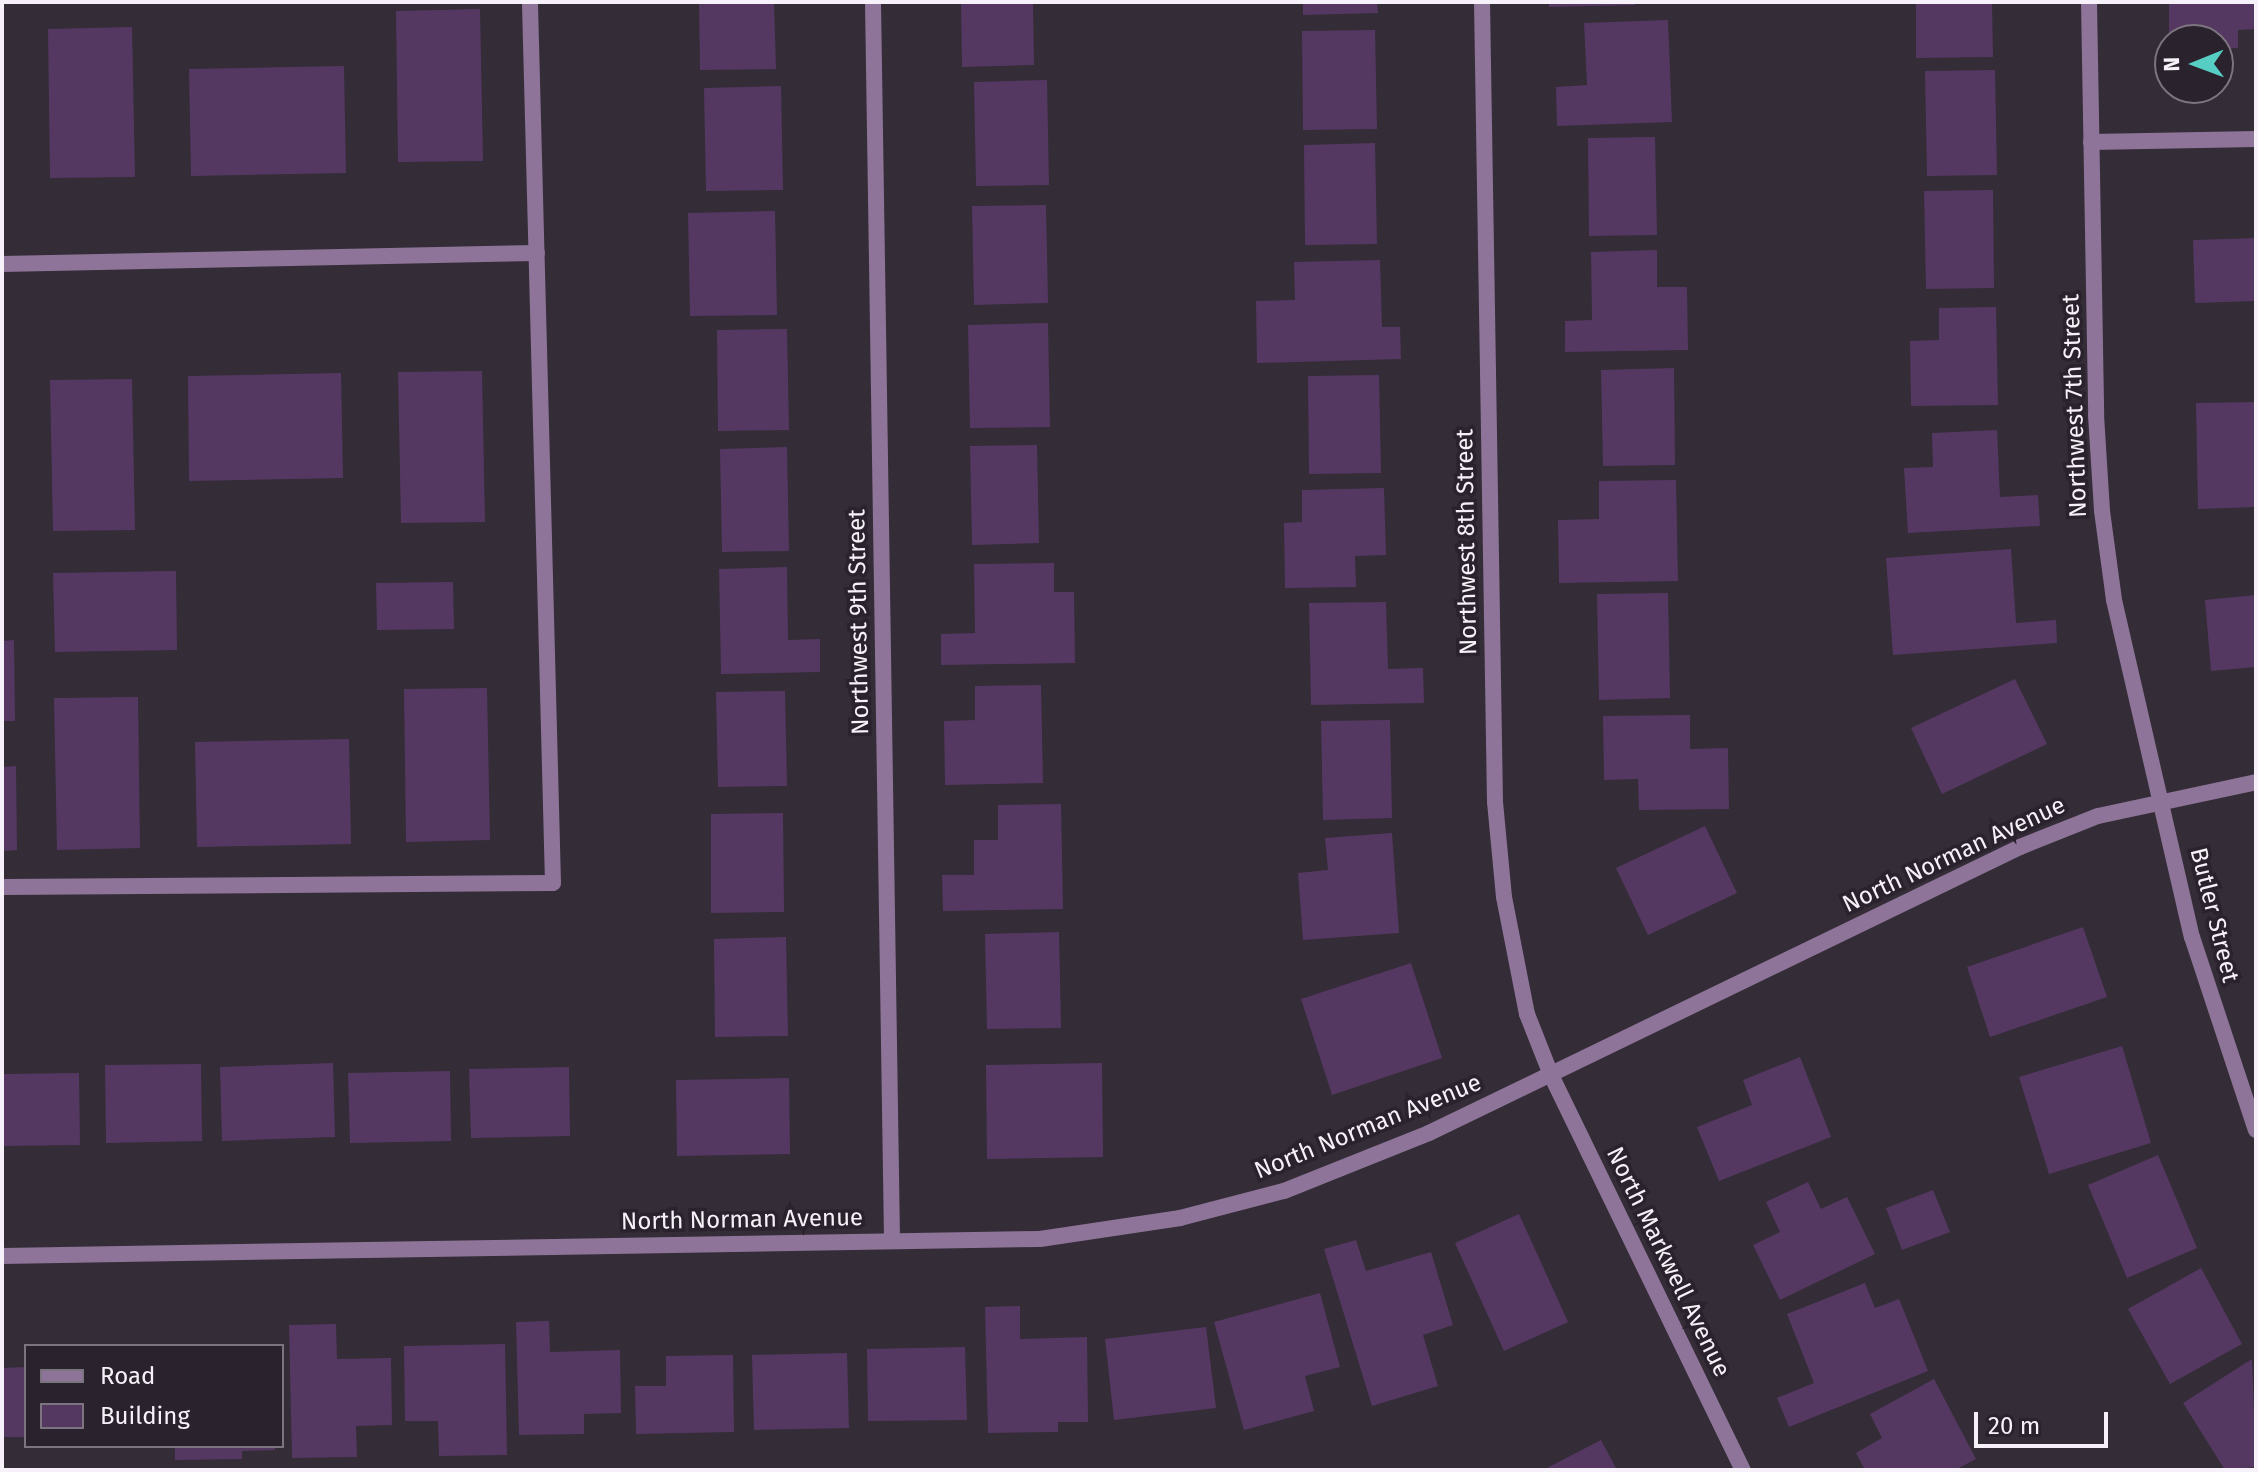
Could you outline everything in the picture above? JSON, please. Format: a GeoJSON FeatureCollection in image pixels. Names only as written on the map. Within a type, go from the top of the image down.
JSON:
{"type":"FeatureCollection","features":[{"type":"Feature","properties":{"kind":"street"},"geometry":{"type":"LineString","coordinates":[[2,887],[553,883],[530,2]]}},
{"type":"Feature","properties":{"kind":"street","name":"Northwest 9th Street"},"geometry":{"type":"LineString","coordinates":[[873,2],[892,1241]]}},
{"type":"Feature","properties":{"kind":"street","name":"Northwest 8th Street"},"geometry":{"type":"LineString","coordinates":[[1482,2],[1495,802],[1504,897],[1527,1014],[1551,1075]]}},
{"type":"Feature","properties":{"kind":"street","name":"Northwest 7th Street"},"geometry":{"type":"LineString","coordinates":[[2089,2],[2102,511],[2114,600],[2162,802]]}},
{"type":"Feature","properties":{"kind":"street"},"geometry":{"type":"LineString","coordinates":[[2091,142],[2256,139]]}},
{"type":"Feature","properties":{"kind":"street"},"geometry":{"type":"LineString","coordinates":[[2,264],[537,253]]}},
{"type":"Feature","properties":{"kind":"street","name":"North Norman Avenue"},"geometry":{"type":"LineString","coordinates":[[2,1256],[1040,1239],[1180,1218],[1284,1191],[1429,1133],[2020,847],[2098,816],[2256,782]]}},
{"type":"Feature","properties":{"kind":"street","name":"Butler Street"},"geometry":{"type":"LineString","coordinates":[[2162,802],[2192,937],[2256,1130]]}},
{"type":"Feature","properties":{"kind":"street","name":"North Markwell Avenue"},"geometry":{"type":"LineString","coordinates":[[1551,1075],[1743,1470]]}},
{"type":"Feature","properties":{"kind":"building"},"geometry":{"type":"Polygon","coordinates":[[[699,2],[774,2],[776,69],[700,70],[699,2]]]}},
{"type":"Feature","properties":{"kind":"building"},"geometry":{"type":"Polygon","coordinates":[[[961,2],[1033,2],[1034,65],[962,67],[961,2]]]}},
{"type":"Feature","properties":{"kind":"building"},"geometry":{"type":"Polygon","coordinates":[[[1303,2],[1377,2],[1378,13],[1303,15],[1303,2]]]}},
{"type":"Feature","properties":{"kind":"building"},"geometry":{"type":"Polygon","coordinates":[[[1549,2],[1635,2],[1635,5],[1549,7],[1549,2]]]}},
{"type":"Feature","properties":{"kind":"building"},"geometry":{"type":"Polygon","coordinates":[[[1916,2],[1992,2],[1993,57],[1916,58],[1916,2]]]}},
{"type":"Feature","properties":{"kind":"building"},"geometry":{"type":"Polygon","coordinates":[[[2169,2],[2256,2],[2256,29],[2238,30],[2238,48],[2234,48],[2234,24],[2169,24],[2169,2]]]}},
{"type":"Feature","properties":{"kind":"building"},"geometry":{"type":"Polygon","coordinates":[[[480,9],[483,161],[398,162],[396,11],[480,9]]]}},
{"type":"Feature","properties":{"kind":"building"},"geometry":{"type":"Polygon","coordinates":[[[1668,20],[1672,122],[1557,126],[1556,87],[1587,85],[1584,23],[1668,20]]]}},
{"type":"Feature","properties":{"kind":"building"},"geometry":{"type":"Polygon","coordinates":[[[132,27],[135,177],[50,178],[48,29],[132,27]]]}},
{"type":"Feature","properties":{"kind":"building"},"geometry":{"type":"Polygon","coordinates":[[[1375,30],[1377,129],[1303,130],[1302,31],[1375,30]]]}},
{"type":"Feature","properties":{"kind":"building"},"geometry":{"type":"Polygon","coordinates":[[[344,66],[346,173],[191,176],[189,69],[344,66]]]}},
{"type":"Feature","properties":{"kind":"building"},"geometry":{"type":"Polygon","coordinates":[[[1995,70],[1997,175],[1927,176],[1925,71],[1995,70]]]}},
{"type":"Feature","properties":{"kind":"building"},"geometry":{"type":"Polygon","coordinates":[[[1047,80],[1049,185],[976,186],[974,82],[1047,80]]]}},
{"type":"Feature","properties":{"kind":"building"},"geometry":{"type":"Polygon","coordinates":[[[781,86],[783,190],[706,191],[704,88],[781,86]]]}},
{"type":"Feature","properties":{"kind":"building"},"geometry":{"type":"Polygon","coordinates":[[[1655,137],[1657,235],[1589,236],[1588,138],[1655,137]]]}},
{"type":"Feature","properties":{"kind":"building"},"geometry":{"type":"Polygon","coordinates":[[[1375,143],[1377,244],[1305,245],[1304,145],[1375,143]]]}},
{"type":"Feature","properties":{"kind":"building"},"geometry":{"type":"Polygon","coordinates":[[[1993,190],[1994,288],[1926,289],[1924,191],[1993,190]]]}},
{"type":"Feature","properties":{"kind":"building"},"geometry":{"type":"Polygon","coordinates":[[[1046,205],[1048,303],[974,305],[972,206],[1046,205]]]}},
{"type":"Feature","properties":{"kind":"building"},"geometry":{"type":"Polygon","coordinates":[[[775,211],[777,315],[690,316],[688,213],[775,211]]]}},
{"type":"Feature","properties":{"kind":"building"},"geometry":{"type":"Polygon","coordinates":[[[2256,238],[2256,301],[2195,303],[2193,240],[2256,238]]]}},
{"type":"Feature","properties":{"kind":"building"},"geometry":{"type":"Polygon","coordinates":[[[1657,250],[1657,287],[1687,287],[1688,350],[1565,352],[1565,321],[1592,320],[1591,252],[1657,250]]]}},
{"type":"Feature","properties":{"kind":"building"},"geometry":{"type":"Polygon","coordinates":[[[1380,260],[1382,327],[1400,327],[1401,359],[1257,363],[1256,301],[1295,300],[1294,262],[1380,260]]]}},
{"type":"Feature","properties":{"kind":"building"},"geometry":{"type":"Polygon","coordinates":[[[1996,307],[1998,405],[1911,406],[1910,341],[1939,340],[1939,308],[1996,307]]]}},
{"type":"Feature","properties":{"kind":"building"},"geometry":{"type":"Polygon","coordinates":[[[1048,323],[1050,427],[970,428],[968,325],[1048,323]]]}},
{"type":"Feature","properties":{"kind":"building"},"geometry":{"type":"Polygon","coordinates":[[[787,329],[789,430],[718,431],[717,330],[787,329]]]}},
{"type":"Feature","properties":{"kind":"building"},"geometry":{"type":"Polygon","coordinates":[[[1674,368],[1675,465],[1603,466],[1601,370],[1674,368]]]}},
{"type":"Feature","properties":{"kind":"building"},"geometry":{"type":"Polygon","coordinates":[[[482,371],[485,522],[401,523],[398,372],[482,371]]]}},
{"type":"Feature","properties":{"kind":"building"},"geometry":{"type":"Polygon","coordinates":[[[341,373],[343,478],[189,481],[188,376],[341,373]]]}},
{"type":"Feature","properties":{"kind":"building"},"geometry":{"type":"Polygon","coordinates":[[[1379,375],[1381,473],[1309,474],[1308,376],[1379,375]]]}},
{"type":"Feature","properties":{"kind":"building"},"geometry":{"type":"Polygon","coordinates":[[[132,379],[135,530],[53,531],[50,380],[132,379]]]}},
{"type":"Feature","properties":{"kind":"building"},"geometry":{"type":"Polygon","coordinates":[[[2256,402],[2256,507],[2198,509],[2196,403],[2256,402]]]}},
{"type":"Feature","properties":{"kind":"building"},"geometry":{"type":"Polygon","coordinates":[[[1997,430],[2000,497],[2038,495],[2040,526],[1908,533],[1904,468],[1933,467],[1932,433],[1997,430]]]}},
{"type":"Feature","properties":{"kind":"building"},"geometry":{"type":"Polygon","coordinates":[[[1037,445],[1039,543],[972,545],[970,446],[1037,445]]]}},
{"type":"Feature","properties":{"kind":"building"},"geometry":{"type":"Polygon","coordinates":[[[787,447],[789,551],[722,552],[720,449],[787,447]]]}},
{"type":"Feature","properties":{"kind":"building"},"geometry":{"type":"Polygon","coordinates":[[[1676,480],[1678,581],[1559,583],[1558,520],[1599,519],[1599,481],[1676,480]]]}},
{"type":"Feature","properties":{"kind":"building"},"geometry":{"type":"Polygon","coordinates":[[[1384,488],[1386,555],[1355,556],[1356,587],[1285,588],[1284,523],[1302,522],[1302,490],[1384,488]]]}},
{"type":"Feature","properties":{"kind":"building"},"geometry":{"type":"Polygon","coordinates":[[[2011,549],[2016,623],[2056,620],[2057,643],[1893,655],[1886,558],[2011,549]]]}},
{"type":"Feature","properties":{"kind":"building"},"geometry":{"type":"Polygon","coordinates":[[[1054,563],[1054,592],[1074,592],[1075,663],[941,665],[941,634],[975,633],[974,564],[1054,563]]]}},
{"type":"Feature","properties":{"kind":"building"},"geometry":{"type":"Polygon","coordinates":[[[787,567],[788,640],[820,639],[820,672],[721,674],[719,569],[787,567]]]}},
{"type":"Feature","properties":{"kind":"building"},"geometry":{"type":"Polygon","coordinates":[[[176,571],[177,650],[55,652],[53,573],[176,571]]]}},
{"type":"Feature","properties":{"kind":"building"},"geometry":{"type":"Polygon","coordinates":[[[453,582],[454,629],[377,630],[376,583],[453,582]]]}},
{"type":"Feature","properties":{"kind":"building"},"geometry":{"type":"Polygon","coordinates":[[[1668,593],[1670,698],[1599,700],[1597,594],[1668,593]]]}},
{"type":"Feature","properties":{"kind":"building"},"geometry":{"type":"Polygon","coordinates":[[[2256,595],[2256,667],[2211,671],[2205,600],[2256,595]]]}},
{"type":"Feature","properties":{"kind":"building"},"geometry":{"type":"Polygon","coordinates":[[[1386,602],[1388,669],[1423,668],[1424,703],[1311,705],[1309,603],[1386,602]]]}},
{"type":"Feature","properties":{"kind":"building"},"geometry":{"type":"Polygon","coordinates":[[[14,640],[15,721],[2,721],[2,641],[14,640]]]}},
{"type":"Feature","properties":{"kind":"building"},"geometry":{"type":"Polygon","coordinates":[[[2015,679],[2047,744],[1942,794],[1911,728],[2015,679]]]}},
{"type":"Feature","properties":{"kind":"building"},"geometry":{"type":"Polygon","coordinates":[[[1041,685],[1043,783],[945,785],[944,721],[975,720],[975,686],[1041,685]]]}},
{"type":"Feature","properties":{"kind":"building"},"geometry":{"type":"Polygon","coordinates":[[[487,688],[490,840],[406,842],[404,689],[487,688]]]}},
{"type":"Feature","properties":{"kind":"building"},"geometry":{"type":"Polygon","coordinates":[[[785,691],[787,786],[718,787],[716,692],[785,691]]]}},
{"type":"Feature","properties":{"kind":"building"},"geometry":{"type":"Polygon","coordinates":[[[138,697],[140,848],[57,850],[54,698],[138,697]]]}},
{"type":"Feature","properties":{"kind":"building"},"geometry":{"type":"Polygon","coordinates":[[[1690,715],[1690,749],[1728,748],[1729,809],[1639,810],[1638,779],[1604,780],[1603,716],[1690,715]]]}},
{"type":"Feature","properties":{"kind":"building"},"geometry":{"type":"Polygon","coordinates":[[[1390,720],[1392,818],[1323,820],[1321,721],[1390,720]]]}},
{"type":"Feature","properties":{"kind":"building"},"geometry":{"type":"Polygon","coordinates":[[[349,739],[351,844],[197,847],[195,742],[349,739]]]}},
{"type":"Feature","properties":{"kind":"building"},"geometry":{"type":"Polygon","coordinates":[[[16,766],[17,850],[2,851],[2,767],[16,766]]]}},
{"type":"Feature","properties":{"kind":"building"},"geometry":{"type":"Polygon","coordinates":[[[1061,804],[1063,909],[943,911],[942,875],[974,875],[974,840],[998,840],[998,805],[1061,804]]]}},
{"type":"Feature","properties":{"kind":"building"},"geometry":{"type":"Polygon","coordinates":[[[783,813],[784,912],[711,913],[711,814],[783,813]]]}},
{"type":"Feature","properties":{"kind":"building"},"geometry":{"type":"Polygon","coordinates":[[[1705,826],[1737,893],[1648,935],[1616,868],[1705,826]]]}},
{"type":"Feature","properties":{"kind":"building"},"geometry":{"type":"Polygon","coordinates":[[[1392,833],[1399,933],[1303,940],[1298,873],[1328,870],[1325,838],[1392,833]]]}},
{"type":"Feature","properties":{"kind":"building"},"geometry":{"type":"Polygon","coordinates":[[[2083,927],[2107,997],[1990,1037],[1967,967],[2083,927]]]}},
{"type":"Feature","properties":{"kind":"building"},"geometry":{"type":"Polygon","coordinates":[[[1059,932],[1061,1028],[987,1029],[985,934],[1059,932]]]}},
{"type":"Feature","properties":{"kind":"building"},"geometry":{"type":"Polygon","coordinates":[[[786,937],[788,1036],[715,1037],[714,939],[786,937]]]}},
{"type":"Feature","properties":{"kind":"building"},"geometry":{"type":"Polygon","coordinates":[[[1411,963],[1442,1058],[1332,1095],[1301,999],[1411,963]]]}},
{"type":"Feature","properties":{"kind":"building"},"geometry":{"type":"Polygon","coordinates":[[[2122,1046],[2151,1143],[2049,1174],[2019,1077],[2122,1046]]]}},
{"type":"Feature","properties":{"kind":"building"},"geometry":{"type":"Polygon","coordinates":[[[1800,1057],[1831,1137],[1719,1181],[1697,1127],[1752,1105],[1743,1080],[1800,1057]]]}},
{"type":"Feature","properties":{"kind":"building"},"geometry":{"type":"Polygon","coordinates":[[[333,1063],[335,1137],[222,1141],[220,1067],[333,1063]]]}},
{"type":"Feature","properties":{"kind":"building"},"geometry":{"type":"Polygon","coordinates":[[[1102,1063],[1103,1157],[987,1159],[986,1065],[1102,1063]]]}},
{"type":"Feature","properties":{"kind":"building"},"geometry":{"type":"Polygon","coordinates":[[[201,1064],[202,1141],[106,1143],[105,1065],[201,1064]]]}},
{"type":"Feature","properties":{"kind":"building"},"geometry":{"type":"Polygon","coordinates":[[[569,1067],[570,1136],[471,1138],[469,1069],[569,1067]]]}},
{"type":"Feature","properties":{"kind":"building"},"geometry":{"type":"Polygon","coordinates":[[[450,1071],[451,1141],[350,1143],[348,1073],[450,1071]]]}},
{"type":"Feature","properties":{"kind":"building"},"geometry":{"type":"Polygon","coordinates":[[[79,1073],[80,1145],[2,1146],[2,1074],[79,1073]]]}},
{"type":"Feature","properties":{"kind":"building"},"geometry":{"type":"Polygon","coordinates":[[[789,1078],[790,1154],[677,1156],[676,1080],[789,1078]]]}},
{"type":"Feature","properties":{"kind":"building"},"geometry":{"type":"Polygon","coordinates":[[[2158,1155],[2197,1248],[2127,1278],[2088,1185],[2158,1155]]]}},
{"type":"Feature","properties":{"kind":"building"},"geometry":{"type":"Polygon","coordinates":[[[1808,1182],[1821,1209],[1847,1197],[1875,1254],[1780,1300],[1753,1245],[1780,1232],[1766,1202],[1808,1182]]]}},
{"type":"Feature","properties":{"kind":"building"},"geometry":{"type":"Polygon","coordinates":[[[1933,1190],[1950,1232],[1902,1250],[1886,1208],[1933,1190]]]}},
{"type":"Feature","properties":{"kind":"building"},"geometry":{"type":"Polygon","coordinates":[[[1519,1214],[1568,1322],[1504,1351],[1455,1243],[1519,1214]]]}},
{"type":"Feature","properties":{"kind":"building"},"geometry":{"type":"Polygon","coordinates":[[[1356,1240],[1366,1271],[1431,1252],[1453,1325],[1423,1335],[1438,1386],[1372,1406],[1324,1249],[1356,1240]]]}},
{"type":"Feature","properties":{"kind":"building"},"geometry":{"type":"Polygon","coordinates":[[[2201,1268],[2242,1344],[2170,1384],[2128,1309],[2201,1268]]]}},
{"type":"Feature","properties":{"kind":"building"},"geometry":{"type":"Polygon","coordinates":[[[1865,1283],[1875,1308],[1899,1299],[1928,1371],[1789,1427],[1777,1398],[1814,1383],[1787,1314],[1865,1283]]]}},
{"type":"Feature","properties":{"kind":"building"},"geometry":{"type":"Polygon","coordinates":[[[1320,1293],[1340,1367],[1305,1376],[1314,1411],[1244,1430],[1214,1322],[1320,1293]]]}},
{"type":"Feature","properties":{"kind":"building"},"geometry":{"type":"Polygon","coordinates":[[[1020,1306],[1020,1339],[1087,1337],[1088,1422],[1058,1422],[1058,1432],[988,1433],[985,1307],[1020,1306]]]}},
{"type":"Feature","properties":{"kind":"building"},"geometry":{"type":"Polygon","coordinates":[[[549,1321],[550,1352],[620,1350],[621,1413],[584,1414],[584,1434],[519,1435],[516,1322],[549,1321]]]}},
{"type":"Feature","properties":{"kind":"building"},"geometry":{"type":"Polygon","coordinates":[[[336,1324],[337,1359],[391,1358],[392,1425],[356,1426],[357,1457],[292,1458],[289,1325],[336,1324]]]}},
{"type":"Feature","properties":{"kind":"building"},"geometry":{"type":"Polygon","coordinates":[[[1206,1327],[1216,1408],[1114,1420],[1105,1339],[1206,1327]]]}},
{"type":"Feature","properties":{"kind":"building"},"geometry":{"type":"Polygon","coordinates":[[[505,1344],[507,1455],[439,1456],[438,1421],[405,1421],[404,1346],[505,1344]]]}},
{"type":"Feature","properties":{"kind":"building"},"geometry":{"type":"Polygon","coordinates":[[[965,1347],[967,1420],[868,1421],[867,1349],[965,1347]]]}},
{"type":"Feature","properties":{"kind":"building"},"geometry":{"type":"Polygon","coordinates":[[[847,1353],[849,1428],[754,1430],[752,1355],[847,1353]]]}},
{"type":"Feature","properties":{"kind":"building"},"geometry":{"type":"Polygon","coordinates":[[[733,1355],[734,1432],[636,1434],[635,1386],[666,1386],[666,1356],[733,1355]]]}},
{"type":"Feature","properties":{"kind":"building"},"geometry":{"type":"Polygon","coordinates":[[[2252,1359],[2256,1467],[2225,1470],[2183,1403],[2252,1359]]]}},
{"type":"Feature","properties":{"kind":"building"},"geometry":{"type":"Polygon","coordinates":[[[24,1367],[24,1437],[2,1437],[2,1368],[24,1367]]]}},
{"type":"Feature","properties":{"kind":"building"},"geometry":{"type":"Polygon","coordinates":[[[1934,1379],[1976,1459],[1955,1470],[1865,1470],[1856,1453],[1882,1438],[1870,1414],[1934,1379]]]}},
{"type":"Feature","properties":{"kind":"building"},"geometry":{"type":"Polygon","coordinates":[[[1601,1440],[1617,1470],[1543,1470],[1601,1440]]]}},
{"type":"Feature","properties":{"kind":"building"},"geometry":{"type":"Polygon","coordinates":[[[175,1448],[275,1448],[242,1451],[242,1459],[175,1460],[175,1448]]]}}]}
